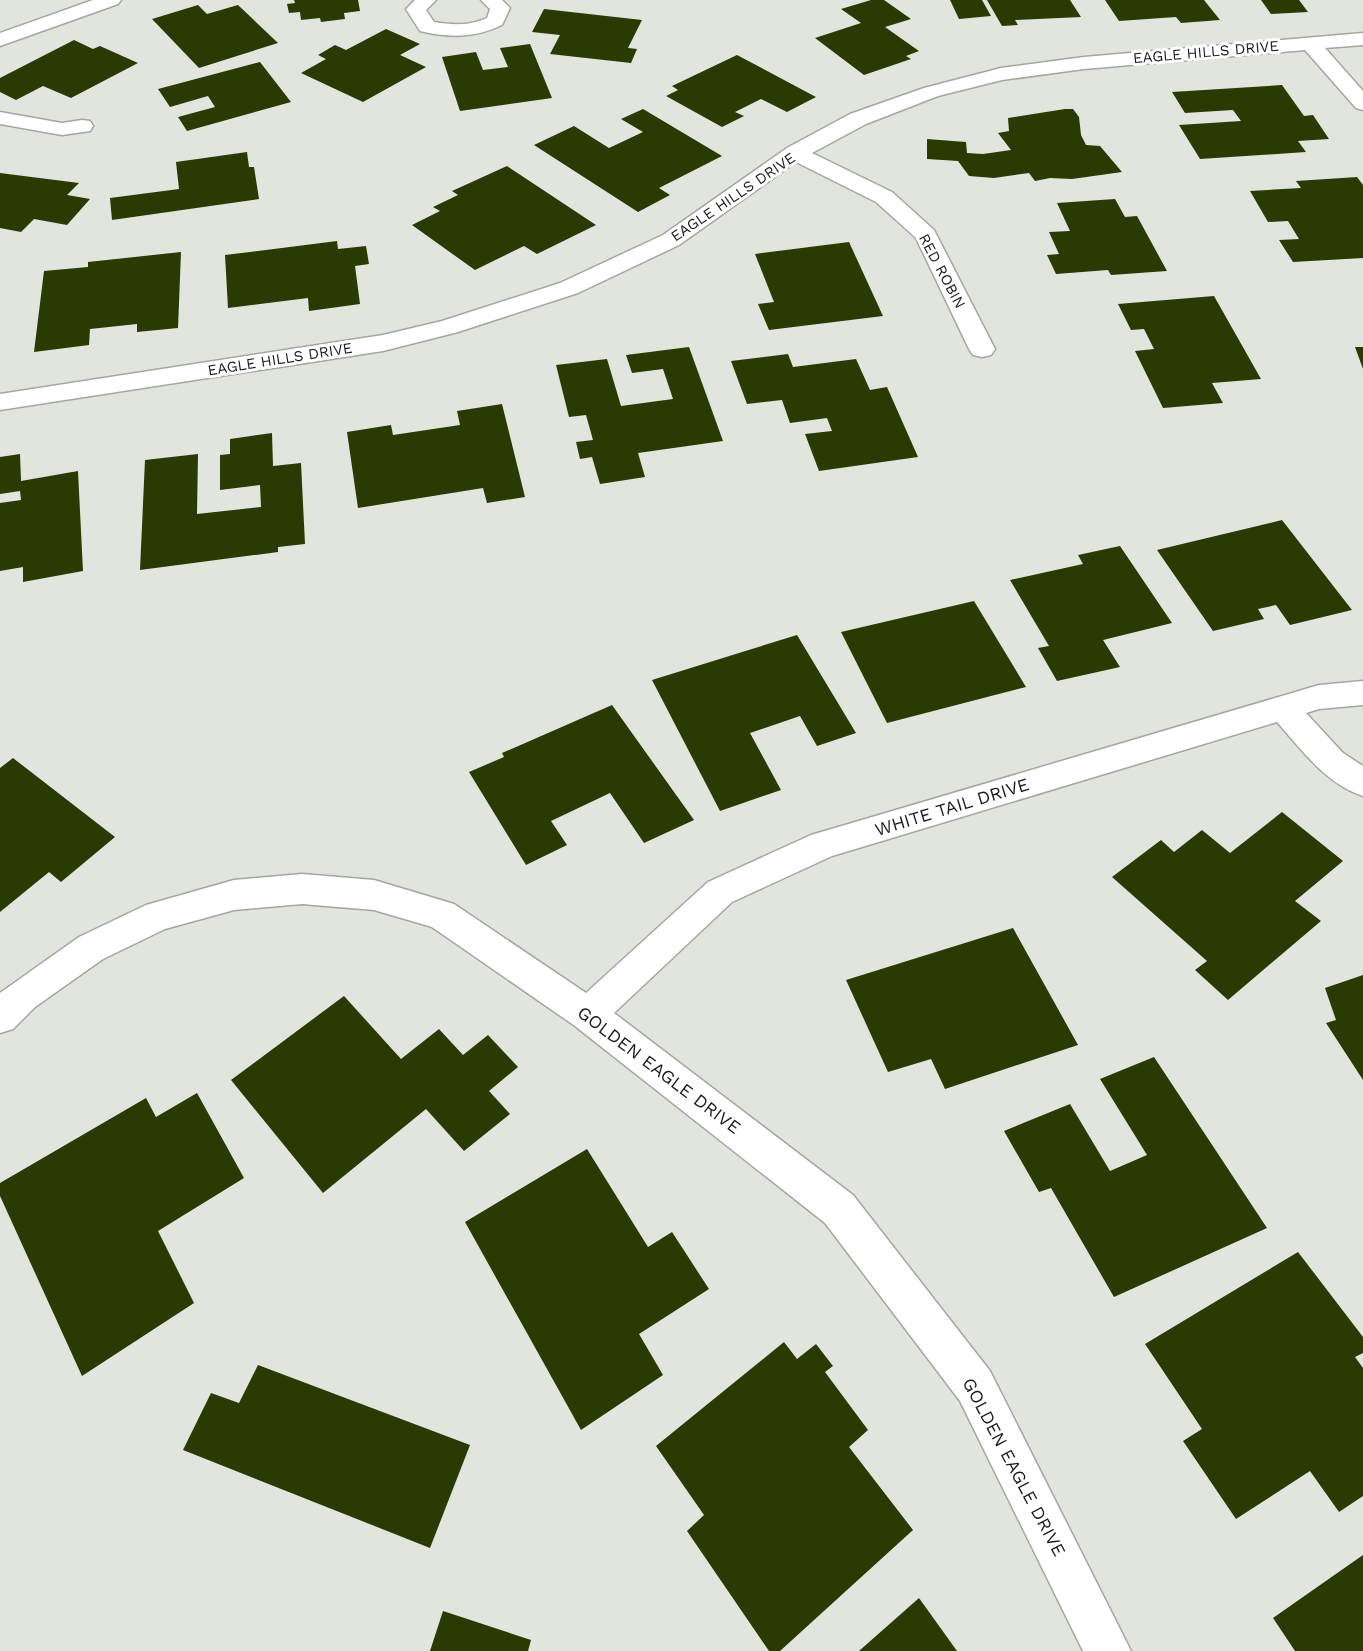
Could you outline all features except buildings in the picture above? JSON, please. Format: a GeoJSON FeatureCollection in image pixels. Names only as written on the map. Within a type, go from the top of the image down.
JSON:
{"type":"FeatureCollection","features":[{"type":"Feature","properties":{"kind":"street"},"geometry":{"type":"LineString","coordinates":[[0,40],[111,0]]}},
{"type":"Feature","properties":{"kind":"street"},"geometry":{"type":"LineString","coordinates":[[426,0],[416,9],[427,27],[448,31],[478,30],[495,21],[500,8],[491,0]]}},
{"type":"Feature","properties":{"kind":"street","name":"EAGLE HILLS DRIVE"},"geometry":{"type":"LineString","coordinates":[[0,402],[383,343],[448,327],[569,288],[671,240],[795,153],[858,119],[931,92],[1001,74],[1084,63],[1363,39]]}},
{"type":"Feature","properties":{"kind":"street"},"geometry":{"type":"LineString","coordinates":[[1310,43],[1363,104]]}},
{"type":"Feature","properties":{"kind":"street"},"geometry":{"type":"LineString","coordinates":[[0,118],[62,129],[82,126]]}},
{"type":"Feature","properties":{"kind":"street","name":"RED ROBIN"},"geometry":{"type":"LineString","coordinates":[[795,153],[884,197],[926,235],[982,349]]}},
{"type":"Feature","properties":{"kind":"street","name":"WHITE TAIL DRIVE"},"geometry":{"type":"LineString","coordinates":[[588,1014],[720,891],[823,845],[1319,697],[1363,693]]}},
{"type":"Feature","properties":{"kind":"street"},"geometry":{"type":"LineString","coordinates":[[1283,708],[1332,762],[1363,783]]}},
{"type":"Feature","properties":{"kind":"street","name":"GOLDEN EAGLE DRIVE"},"geometry":{"type":"LineString","coordinates":[[0,1017],[22,996],[91,948],[158,916],[234,895],[302,889],[374,895],[442,915],[588,1014],[839,1209],[975,1386],[1108,1651]]}}]}
